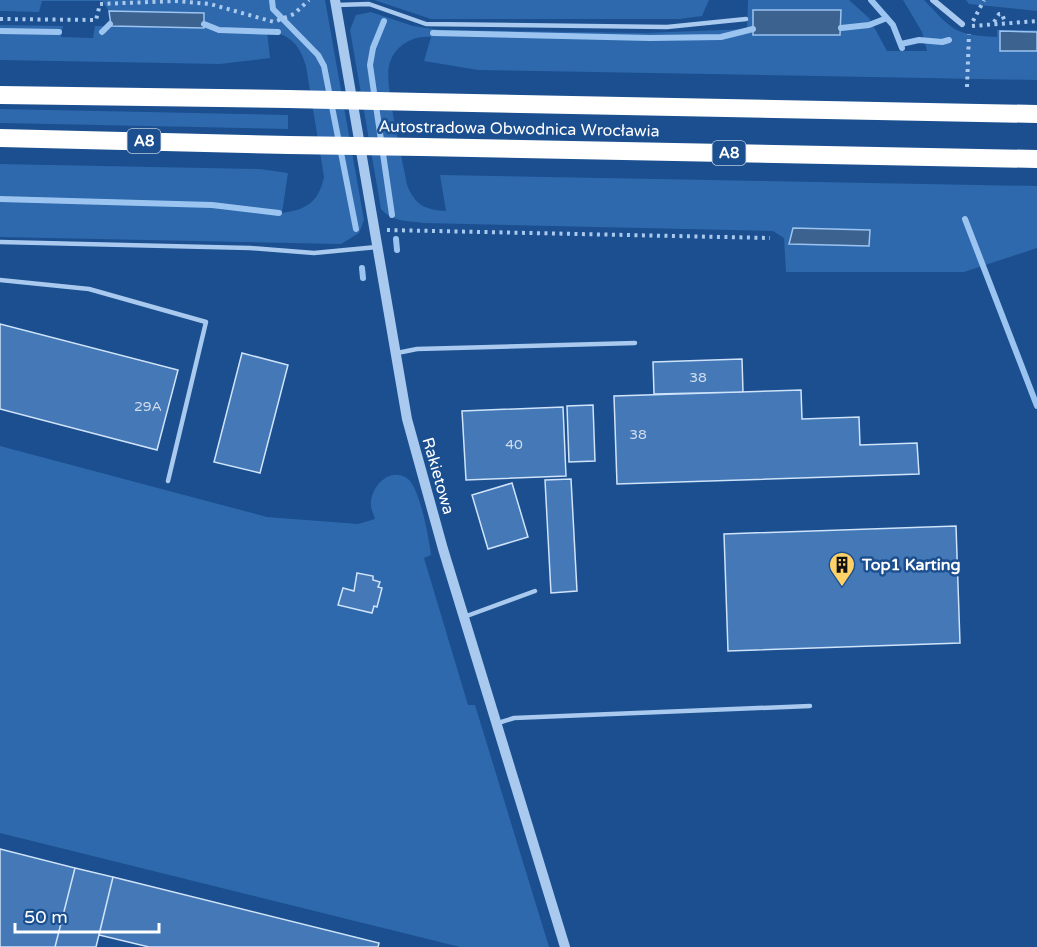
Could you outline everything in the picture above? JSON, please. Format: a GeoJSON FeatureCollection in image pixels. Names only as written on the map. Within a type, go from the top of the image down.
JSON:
{"type":"FeatureCollection","features":[{"type":"Feature","properties":{"kind":"highway","name":"Autostradowa Obwodnica Wrocławia"},"geometry":{"type":"LineString","coordinates":[[0,94],[1037,114]]}},
{"type":"Feature","properties":{"kind":"highway","name":"Autostradowa Obwodnica Wrocławia"},"geometry":{"type":"LineString","coordinates":[[0,138],[1037,159]]}},
{"type":"Feature","properties":{"kind":"street"},"geometry":{"type":"LineString","coordinates":[[933,0],[962,24]]}},
{"type":"Feature","properties":{"kind":"street","name":"Rakietowa"},"geometry":{"type":"LineString","coordinates":[[335,3],[407,419],[464,617],[565,947]]}},
{"type":"Feature","properties":{"kind":"lane"},"geometry":{"type":"LineString","coordinates":[[335,3],[369,4],[426,24],[667,27],[747,19]]}},
{"type":"Feature","properties":{"kind":"lane"},"geometry":{"type":"LineString","coordinates":[[0,242],[250,248],[314,252],[377,248]]}},
{"type":"Feature","properties":{"kind":"lane"},"geometry":{"type":"LineString","coordinates":[[0,280],[89,289],[206,322],[168,481]]}},
{"type":"Feature","properties":{"kind":"lane"},"geometry":{"type":"LineString","coordinates":[[394,354],[417,349],[635,344]]}},
{"type":"Feature","properties":{"kind":"lane"},"geometry":{"type":"LineString","coordinates":[[464,617],[536,591]]}},
{"type":"Feature","properties":{"kind":"lane"},"geometry":{"type":"LineString","coordinates":[[498,723],[514,718],[810,706]]}},
{"type":"Feature","properties":{"kind":"path"},"geometry":{"type":"LineString","coordinates":[[0,20],[96,20],[100,4],[176,2],[210,4],[274,22],[294,14],[309,0]]}},
{"type":"Feature","properties":{"kind":"path"},"geometry":{"type":"LineString","coordinates":[[967,87],[969,26],[980,12],[984,0]]}},
{"type":"Feature","properties":{"kind":"path"},"geometry":{"type":"LineString","coordinates":[[994,23],[999,14],[1002,14],[1005,22]]}},
{"type":"Feature","properties":{"kind":"path"},"geometry":{"type":"LineString","coordinates":[[962,24],[969,26],[1037,21]]}},
{"type":"Feature","properties":{"kind":"path"},"geometry":{"type":"LineString","coordinates":[[374,230],[771,238]]}},
{"type":"Feature","properties":{"kind":"shaded area"},"geometry":{"type":"Polygon","coordinates":[[[0,0],[325,0],[364,220],[359,233],[341,244],[0,237],[0,164],[260,169],[288,173],[282,213],[305,207],[310,203],[319,192],[324,177],[306,66],[301,52],[288,38],[267,31],[270,58],[220,64],[0,60],[0,25],[63,26],[61,37],[93,38],[95,26],[204,27],[203,13],[109,11],[102,1],[42,1],[39,12],[0,11],[0,0]]]}},
{"type":"Feature","properties":{"kind":"shaded area"},"geometry":{"type":"Polygon","coordinates":[[[374,0],[709,0],[702,16],[680,19],[431,19],[374,0]]]}},
{"type":"Feature","properties":{"kind":"shaded area"},"geometry":{"type":"Polygon","coordinates":[[[748,0],[849,0],[869,18],[887,51],[927,51],[922,32],[903,0],[924,0],[948,24],[971,35],[997,37],[997,30],[1037,30],[1037,80],[478,70],[424,61],[431,37],[417,38],[404,44],[395,53],[391,59],[388,75],[395,123],[410,192],[417,202],[427,208],[446,211],[440,175],[1037,186],[1037,248],[964,272],[786,272],[784,238],[773,231],[424,223],[395,219],[381,209],[350,30],[356,15],[371,12],[413,26],[440,30],[646,33],[747,29],[748,0]]]}},
{"type":"Feature","properties":{"kind":"shaded area"},"geometry":{"type":"Polygon","coordinates":[[[966,0],[1037,0],[1037,11],[969,4],[966,0]]]}},
{"type":"Feature","properties":{"kind":"shaded area"},"geometry":{"type":"Polygon","coordinates":[[[753,10],[841,10],[840,35],[753,35],[753,10]]]}},
{"type":"Feature","properties":{"kind":"shaded area"},"geometry":{"type":"Polygon","coordinates":[[[109,11],[204,13],[204,28],[111,26],[109,11]]]}},
{"type":"Feature","properties":{"kind":"shaded area"},"geometry":{"type":"Polygon","coordinates":[[[1000,31],[1037,32],[1037,51],[1000,51],[1000,31]]]}},
{"type":"Feature","properties":{"kind":"shaded area"},"geometry":{"type":"Polygon","coordinates":[[[0,109],[288,115],[288,129],[0,123],[0,109]]]}},
{"type":"Feature","properties":{"kind":"shaded area"},"geometry":{"type":"Polygon","coordinates":[[[793,228],[870,230],[869,246],[789,244],[793,228]]]}},
{"type":"Feature","properties":{"kind":"shaded area"},"geometry":{"type":"Polygon","coordinates":[[[0,446],[267,517],[358,524],[375,519],[371,499],[382,480],[394,475],[401,475],[408,479],[416,493],[423,514],[431,555],[424,558],[468,705],[475,705],[549,947],[460,947],[0,833],[0,446]]]}},
{"type":"Feature","properties":{"kind":"building"},"geometry":{"type":"Polygon","coordinates":[[[0,324],[178,370],[157,450],[0,409],[0,324]]]}},
{"type":"Feature","properties":{"kind":"building"},"geometry":{"type":"Polygon","coordinates":[[[242,353],[288,365],[260,473],[214,462],[242,353]]]}},
{"type":"Feature","properties":{"kind":"building"},"geometry":{"type":"Polygon","coordinates":[[[742,359],[743,392],[654,394],[653,362],[742,359]]]}},
{"type":"Feature","properties":{"kind":"building"},"geometry":{"type":"Polygon","coordinates":[[[801,390],[802,419],[859,417],[860,445],[917,443],[919,474],[617,484],[614,396],[801,390]]]}},
{"type":"Feature","properties":{"kind":"building"},"geometry":{"type":"Polygon","coordinates":[[[593,405],[595,461],[569,462],[567,406],[593,405]]]}},
{"type":"Feature","properties":{"kind":"building"},"geometry":{"type":"Polygon","coordinates":[[[563,407],[566,476],[466,480],[462,411],[563,407]]]}},
{"type":"Feature","properties":{"kind":"building"},"geometry":{"type":"Polygon","coordinates":[[[571,479],[577,591],[551,593],[545,480],[571,479]]]}},
{"type":"Feature","properties":{"kind":"building"},"geometry":{"type":"Polygon","coordinates":[[[512,483],[528,537],[488,549],[472,495],[512,483]]]}},
{"type":"Feature","properties":{"kind":"building","name":"Top1 Karting"},"geometry":{"type":"Polygon","coordinates":[[[956,526],[960,643],[728,651],[724,534],[956,526]]]}},
{"type":"Feature","properties":{"kind":"building"},"geometry":{"type":"Polygon","coordinates":[[[357,573],[373,576],[373,580],[380,582],[378,587],[382,588],[377,607],[374,606],[372,613],[338,605],[343,588],[354,591],[357,573]]]}},
{"type":"Feature","properties":{"kind":"building"},"geometry":{"type":"Polygon","coordinates":[[[0,849],[75,868],[55,947],[0,947],[0,849]]]}},
{"type":"Feature","properties":{"kind":"building"},"geometry":{"type":"Polygon","coordinates":[[[75,868],[113,877],[96,947],[55,947],[75,868]]]}},
{"type":"Feature","properties":{"kind":"building"},"geometry":{"type":"Polygon","coordinates":[[[113,877],[379,943],[378,947],[149,947],[99,935],[113,877]]]}},
{"type":"Feature","properties":{"kind":"waterway"},"geometry":{"type":"LineString","coordinates":[[272,0],[273,9],[318,55],[324,66],[356,229]]}},
{"type":"Feature","properties":{"kind":"waterway"},"geometry":{"type":"LineString","coordinates":[[871,0],[893,25],[902,48]]}},
{"type":"Feature","properties":{"kind":"waterway"},"geometry":{"type":"LineString","coordinates":[[841,28],[869,25],[887,18]]}},
{"type":"Feature","properties":{"kind":"waterway"},"geometry":{"type":"LineString","coordinates":[[384,21],[373,48],[370,65],[392,215]]}},
{"type":"Feature","properties":{"kind":"waterway"},"geometry":{"type":"LineString","coordinates":[[102,32],[110,24]]}},
{"type":"Feature","properties":{"kind":"waterway"},"geometry":{"type":"LineString","coordinates":[[204,24],[219,30],[278,32]]}},
{"type":"Feature","properties":{"kind":"waterway"},"geometry":{"type":"LineString","coordinates":[[433,33],[650,38],[721,37],[753,29]]}},
{"type":"Feature","properties":{"kind":"waterway"},"geometry":{"type":"LineString","coordinates":[[0,31],[59,32]]}},
{"type":"Feature","properties":{"kind":"waterway"},"geometry":{"type":"LineString","coordinates":[[901,44],[919,40],[942,42],[949,40]]}},
{"type":"Feature","properties":{"kind":"waterway"},"geometry":{"type":"LineString","coordinates":[[0,199],[212,205],[279,213]]}},
{"type":"Feature","properties":{"kind":"waterway"},"geometry":{"type":"LineString","coordinates":[[965,219],[1037,406]]}},
{"type":"Feature","properties":{"kind":"waterway"},"geometry":{"type":"LineString","coordinates":[[396,239],[397,250]]}},
{"type":"Feature","properties":{"kind":"waterway"},"geometry":{"type":"LineString","coordinates":[[362,268],[363,278]]}},
{"type":"Feature","properties":{"kind":"place","name":"Top1 Karting"},"geometry":{"type":"Point","coordinates":[842,588]}}]}
